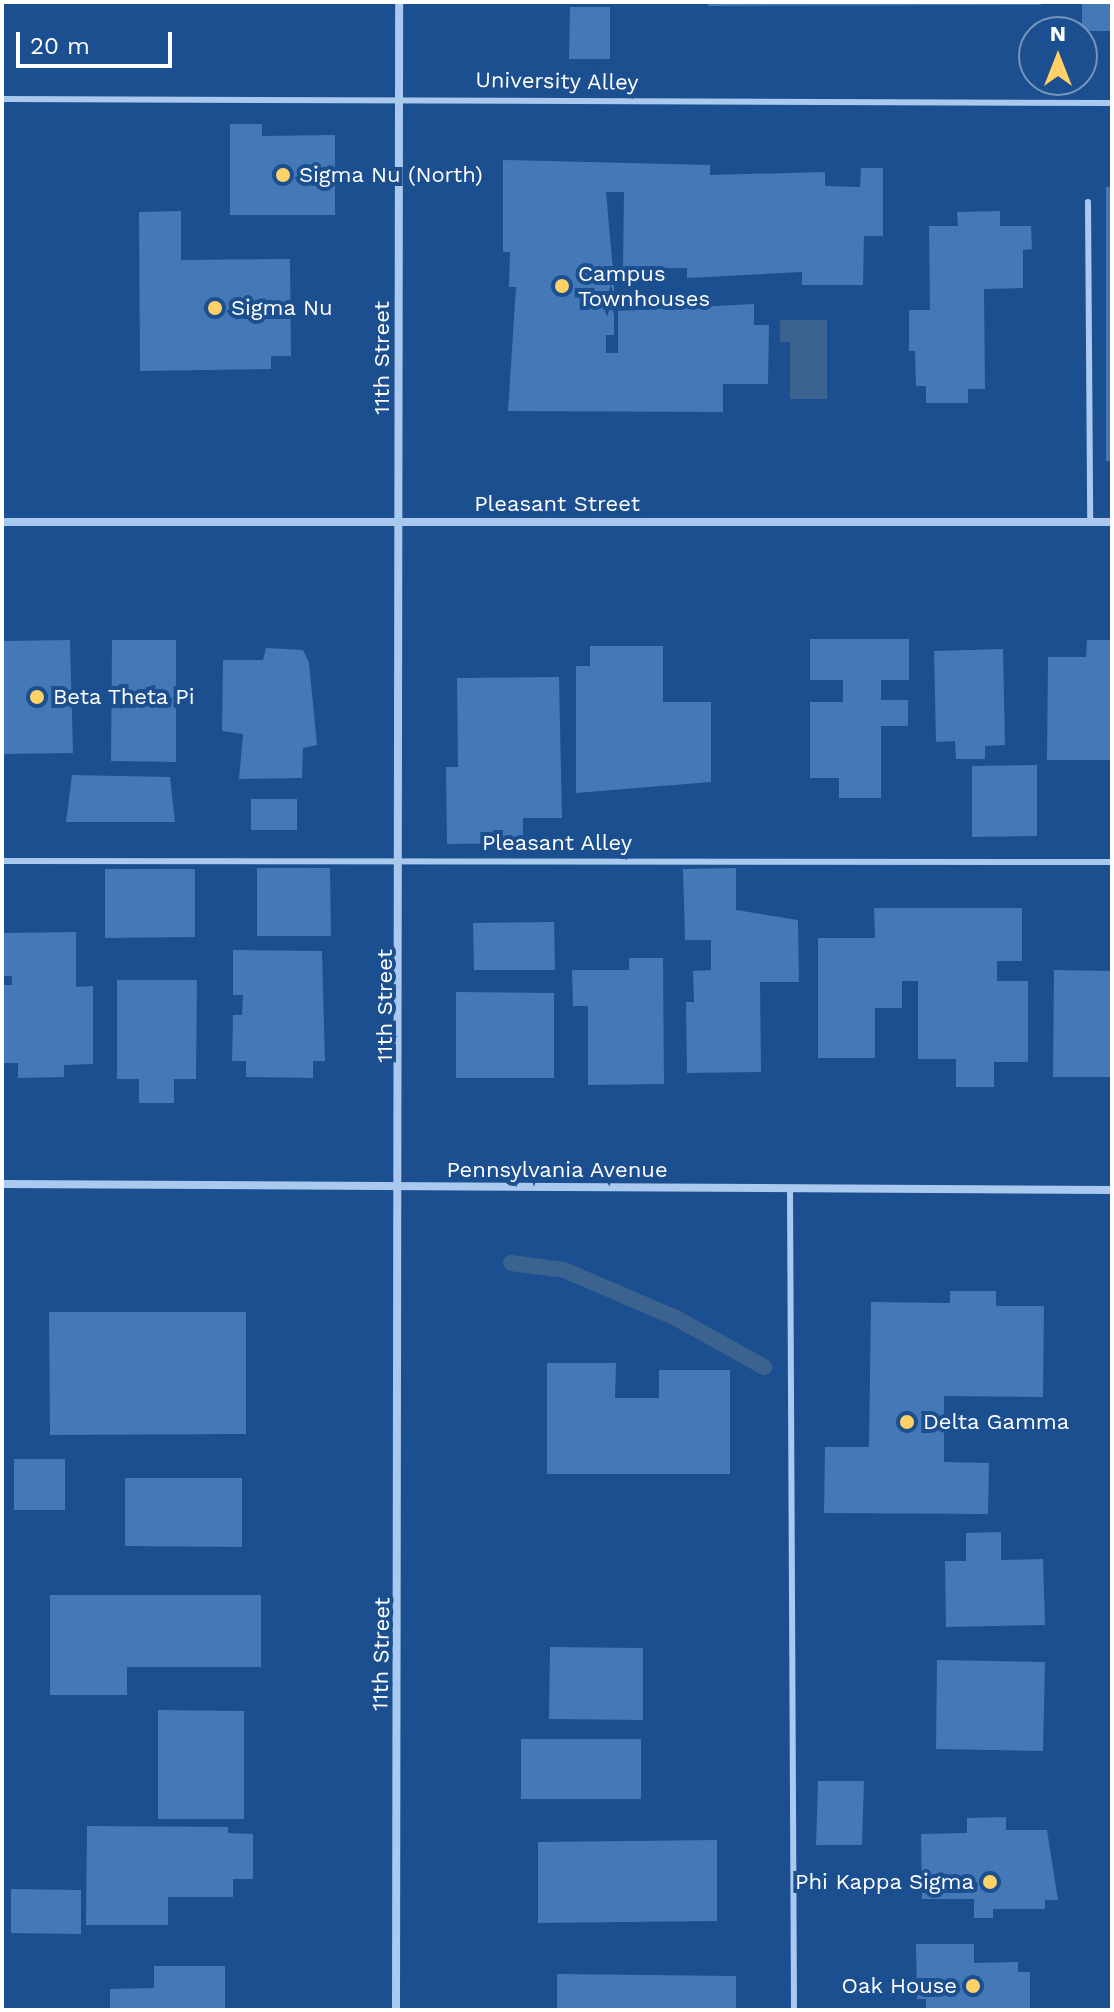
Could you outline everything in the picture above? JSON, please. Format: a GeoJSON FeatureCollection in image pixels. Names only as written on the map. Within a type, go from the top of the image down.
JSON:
{"type":"FeatureCollection","features":[{"type":"Feature","properties":{"kind":"street","name":"11th Street"},"geometry":{"type":"LineString","coordinates":[[396,2010],[403,861],[399,2]]}},
{"type":"Feature","properties":{"kind":"street","name":"Pleasant Street"},"geometry":{"type":"LineString","coordinates":[[2,522],[1112,522]]}},
{"type":"Feature","properties":{"kind":"street","name":"Pennsylvania Avenue"},"geometry":{"type":"LineString","coordinates":[[2,1184],[1112,1190]]}},
{"type":"Feature","properties":{"kind":"lane","name":"University Alley"},"geometry":{"type":"LineString","coordinates":[[2,99],[400,97],[1112,103]]}},
{"type":"Feature","properties":{"kind":"lane"},"geometry":{"type":"LineString","coordinates":[[1088,202],[1090,522]]}},
{"type":"Feature","properties":{"kind":"lane","name":"Pleasant Alley"},"geometry":{"type":"LineString","coordinates":[[2,861],[1112,862]]}},
{"type":"Feature","properties":{"kind":"lane"},"geometry":{"type":"LineString","coordinates":[[790,1189],[794,2010]]}},
{"type":"Feature","properties":{"kind":"water"},"geometry":{"type":"Polygon","coordinates":[[[780,320],[827,320],[827,399],[790,399],[790,342],[780,342],[780,320]]]}},
{"type":"Feature","properties":{"kind":"building"},"geometry":{"type":"Polygon","coordinates":[[[708,2],[1041,2],[1041,5],[708,6],[708,2]]]}},
{"type":"Feature","properties":{"kind":"building"},"geometry":{"type":"Polygon","coordinates":[[[1082,2],[1112,2],[1112,31],[1098,31],[1098,16],[1082,16],[1082,2]]]}},
{"type":"Feature","properties":{"kind":"building"},"geometry":{"type":"Polygon","coordinates":[[[570,7],[610,7],[610,59],[569,59],[570,7]]]}},
{"type":"Feature","properties":{"kind":"building","name":"Sigma Nu (North)"},"geometry":{"type":"Polygon","coordinates":[[[230,124],[262,124],[262,136],[335,135],[335,215],[230,215],[230,124]]]}},
{"type":"Feature","properties":{"kind":"building","name":"Campus Townhouses"},"geometry":{"type":"Polygon","coordinates":[[[503,160],[710,165],[710,175],[825,172],[825,186],[860,187],[861,168],[883,168],[883,236],[864,236],[863,285],[802,285],[802,272],[687,278],[687,268],[623,268],[624,192],[606,192],[614,282],[614,335],[606,335],[606,353],[618,353],[618,311],[754,304],[754,325],[769,325],[768,384],[723,384],[723,412],[508,411],[516,287],[509,287],[510,252],[503,252],[503,160]]]}},
{"type":"Feature","properties":{"kind":"building"},"geometry":{"type":"Polygon","coordinates":[[[1106,187],[1112,187],[1112,461],[1106,461],[1106,187]]]}},
{"type":"Feature","properties":{"kind":"building","name":"Sigma Nu"},"geometry":{"type":"Polygon","coordinates":[[[181,211],[181,260],[290,259],[291,356],[271,356],[271,369],[140,371],[139,212],[181,211]]]}},
{"type":"Feature","properties":{"kind":"building"},"geometry":{"type":"Polygon","coordinates":[[[1000,211],[1000,226],[1031,226],[1032,249],[1023,250],[1023,288],[984,289],[985,389],[968,389],[968,403],[926,403],[926,386],[916,386],[915,351],[909,351],[909,310],[930,310],[929,226],[958,226],[957,212],[1000,211]]]}},
{"type":"Feature","properties":{"kind":"building"},"geometry":{"type":"Polygon","coordinates":[[[810,639],[909,639],[909,680],[881,680],[881,700],[908,700],[908,726],[881,726],[881,798],[839,798],[839,778],[810,778],[810,702],[843,702],[843,680],[810,680],[810,639]]]}},
{"type":"Feature","properties":{"kind":"building","name":"Beta Theta Pi"},"geometry":{"type":"Polygon","coordinates":[[[70,640],[73,753],[2,754],[2,641],[70,640]]]}},
{"type":"Feature","properties":{"kind":"building"},"geometry":{"type":"Polygon","coordinates":[[[112,640],[176,640],[176,762],[111,761],[112,640]]]}},
{"type":"Feature","properties":{"kind":"building"},"geometry":{"type":"Polygon","coordinates":[[[1087,640],[1112,640],[1112,760],[1047,760],[1048,657],[1086,657],[1087,640]]]}},
{"type":"Feature","properties":{"kind":"building"},"geometry":{"type":"Polygon","coordinates":[[[590,646],[663,646],[663,702],[711,702],[711,782],[576,793],[576,666],[590,666],[590,646]]]}},
{"type":"Feature","properties":{"kind":"building"},"geometry":{"type":"Polygon","coordinates":[[[266,648],[303,650],[309,663],[317,745],[303,748],[302,778],[239,779],[243,734],[222,731],[223,660],[263,660],[266,648]]]}},
{"type":"Feature","properties":{"kind":"building"},"geometry":{"type":"Polygon","coordinates":[[[1003,649],[1005,745],[985,746],[985,759],[956,759],[955,741],[936,742],[934,651],[1003,649]]]}},
{"type":"Feature","properties":{"kind":"building"},"geometry":{"type":"Polygon","coordinates":[[[559,677],[562,818],[523,818],[523,843],[447,844],[446,767],[458,767],[457,678],[559,677]]]}},
{"type":"Feature","properties":{"kind":"building"},"geometry":{"type":"Polygon","coordinates":[[[1037,765],[1037,836],[972,837],[972,766],[1037,765]]]}},
{"type":"Feature","properties":{"kind":"building"},"geometry":{"type":"Polygon","coordinates":[[[72,775],[170,777],[175,822],[66,822],[72,775]]]}},
{"type":"Feature","properties":{"kind":"building"},"geometry":{"type":"Polygon","coordinates":[[[251,799],[297,799],[297,830],[251,830],[251,799]]]}},
{"type":"Feature","properties":{"kind":"building"},"geometry":{"type":"Polygon","coordinates":[[[257,868],[330,868],[331,936],[257,936],[257,868]]]}},
{"type":"Feature","properties":{"kind":"building"},"geometry":{"type":"Polygon","coordinates":[[[736,868],[736,910],[798,920],[799,982],[760,982],[761,1072],[687,1073],[686,1002],[694,1002],[693,971],[711,970],[711,940],[685,940],[683,869],[736,868]]]}},
{"type":"Feature","properties":{"kind":"building"},"geometry":{"type":"Polygon","coordinates":[[[105,869],[195,869],[195,937],[105,938],[105,869]]]}},
{"type":"Feature","properties":{"kind":"building"},"geometry":{"type":"Polygon","coordinates":[[[874,908],[1022,908],[1022,961],[997,961],[997,981],[1028,981],[1028,1062],[994,1062],[994,1087],[956,1087],[956,1059],[918,1059],[918,981],[902,981],[902,1008],[875,1008],[875,1058],[818,1058],[818,938],[875,938],[874,908]]]}},
{"type":"Feature","properties":{"kind":"building"},"geometry":{"type":"Polygon","coordinates":[[[554,922],[555,970],[474,970],[473,923],[554,922]]]}},
{"type":"Feature","properties":{"kind":"building"},"geometry":{"type":"Polygon","coordinates":[[[76,932],[76,987],[93,986],[93,1064],[64,1065],[64,1077],[18,1078],[18,1063],[2,1063],[2,985],[12,985],[12,976],[2,976],[2,933],[76,932]]]}},
{"type":"Feature","properties":{"kind":"building"},"geometry":{"type":"Polygon","coordinates":[[[233,950],[322,951],[325,1061],[313,1061],[313,1078],[246,1077],[246,1061],[232,1061],[233,1015],[242,1015],[243,995],[233,995],[233,950]]]}},
{"type":"Feature","properties":{"kind":"building"},"geometry":{"type":"Polygon","coordinates":[[[629,958],[663,958],[664,1084],[588,1085],[588,1006],[573,1006],[572,970],[629,970],[629,958]]]}},
{"type":"Feature","properties":{"kind":"building"},"geometry":{"type":"Polygon","coordinates":[[[1054,970],[1112,971],[1112,1077],[1053,1077],[1054,970]]]}},
{"type":"Feature","properties":{"kind":"building"},"geometry":{"type":"Polygon","coordinates":[[[117,980],[197,980],[196,1079],[174,1079],[174,1103],[139,1103],[139,1079],[117,1079],[117,980]]]}},
{"type":"Feature","properties":{"kind":"building"},"geometry":{"type":"Polygon","coordinates":[[[456,992],[554,993],[554,1078],[456,1078],[456,992]]]}},
{"type":"Feature","properties":{"kind":"building","name":"Delta Gamma"},"geometry":{"type":"Polygon","coordinates":[[[950,1291],[996,1291],[996,1306],[1044,1306],[1043,1397],[944,1396],[944,1462],[989,1463],[988,1514],[824,1513],[825,1447],[869,1447],[871,1302],[950,1303],[950,1291]]]}},
{"type":"Feature","properties":{"kind":"building"},"geometry":{"type":"Polygon","coordinates":[[[49,1312],[246,1312],[246,1434],[50,1435],[49,1312]]]}},
{"type":"Feature","properties":{"kind":"building"},"geometry":{"type":"Polygon","coordinates":[[[547,1363],[616,1363],[615,1398],[659,1398],[659,1370],[730,1370],[730,1474],[547,1474],[547,1363]]]}},
{"type":"Feature","properties":{"kind":"building"},"geometry":{"type":"Polygon","coordinates":[[[14,1459],[65,1459],[65,1510],[14,1510],[14,1459]]]}},
{"type":"Feature","properties":{"kind":"building"},"geometry":{"type":"Polygon","coordinates":[[[125,1478],[242,1478],[242,1547],[125,1546],[125,1478]]]}},
{"type":"Feature","properties":{"kind":"building"},"geometry":{"type":"Polygon","coordinates":[[[1001,1532],[1001,1560],[1043,1559],[1045,1625],[946,1627],[945,1561],[966,1561],[966,1533],[1001,1532]]]}},
{"type":"Feature","properties":{"kind":"building"},"geometry":{"type":"Polygon","coordinates":[[[50,1595],[261,1595],[261,1667],[127,1667],[127,1695],[50,1695],[50,1595]]]}},
{"type":"Feature","properties":{"kind":"building"},"geometry":{"type":"Polygon","coordinates":[[[550,1647],[643,1648],[643,1720],[549,1719],[550,1647]]]}},
{"type":"Feature","properties":{"kind":"building"},"geometry":{"type":"Polygon","coordinates":[[[937,1660],[1045,1662],[1043,1751],[936,1749],[937,1660]]]}},
{"type":"Feature","properties":{"kind":"building"},"geometry":{"type":"Polygon","coordinates":[[[158,1710],[244,1711],[244,1819],[158,1819],[158,1710]]]}},
{"type":"Feature","properties":{"kind":"building"},"geometry":{"type":"Polygon","coordinates":[[[521,1739],[641,1739],[641,1799],[521,1799],[521,1739]]]}},
{"type":"Feature","properties":{"kind":"building"},"geometry":{"type":"Polygon","coordinates":[[[818,1781],[864,1781],[862,1845],[816,1845],[818,1781]]]}},
{"type":"Feature","properties":{"kind":"building","name":"Phi Kappa Sigma"},"geometry":{"type":"Polygon","coordinates":[[[1006,1817],[1006,1830],[1047,1830],[1058,1900],[1045,1900],[1045,1909],[993,1909],[993,1918],[974,1918],[974,1899],[922,1899],[921,1834],[967,1833],[967,1818],[1006,1817]]]}},
{"type":"Feature","properties":{"kind":"building"},"geometry":{"type":"Polygon","coordinates":[[[87,1826],[228,1827],[228,1833],[253,1834],[253,1879],[233,1879],[233,1897],[168,1897],[168,1925],[86,1925],[87,1826]]]}},
{"type":"Feature","properties":{"kind":"building"},"geometry":{"type":"Polygon","coordinates":[[[717,1840],[717,1921],[538,1923],[538,1842],[717,1840]]]}},
{"type":"Feature","properties":{"kind":"building"},"geometry":{"type":"Polygon","coordinates":[[[11,1889],[81,1890],[81,1934],[11,1933],[11,1889]]]}},
{"type":"Feature","properties":{"kind":"building","name":"Oak House"},"geometry":{"type":"Polygon","coordinates":[[[916,1944],[974,1944],[974,1963],[1018,1962],[1018,1972],[1030,1972],[1030,2010],[926,2010],[926,1999],[917,1999],[916,1944]]]}},
{"type":"Feature","properties":{"kind":"building"},"geometry":{"type":"Polygon","coordinates":[[[154,1966],[225,1966],[225,2010],[110,2010],[110,1989],[154,1988],[154,1966]]]}},
{"type":"Feature","properties":{"kind":"building"},"geometry":{"type":"Polygon","coordinates":[[[557,1974],[736,1976],[736,2010],[557,2010],[557,1974]]]}},
{"type":"Feature","properties":{"kind":"waterway"},"geometry":{"type":"LineString","coordinates":[[511,1263],[564,1270],[676,1318],[764,1367]]}},
{"type":"Feature","properties":{"kind":"place","name":"Sigma Nu (North)"},"geometry":{"type":"Point","coordinates":[283,175]}},
{"type":"Feature","properties":{"kind":"place","name":"Campus Townhouses"},"geometry":{"type":"Point","coordinates":[562,286]}},
{"type":"Feature","properties":{"kind":"place","name":"Sigma Nu"},"geometry":{"type":"Point","coordinates":[215,308]}},
{"type":"Feature","properties":{"kind":"place","name":"Beta Theta Pi"},"geometry":{"type":"Point","coordinates":[37,697]}},
{"type":"Feature","properties":{"kind":"place","name":"Delta Gamma"},"geometry":{"type":"Point","coordinates":[907,1422]}},
{"type":"Feature","properties":{"kind":"place","name":"Phi Kappa Sigma"},"geometry":{"type":"Point","coordinates":[990,1882]}},
{"type":"Feature","properties":{"kind":"place","name":"Oak House"},"geometry":{"type":"Point","coordinates":[973,1986]}}]}
